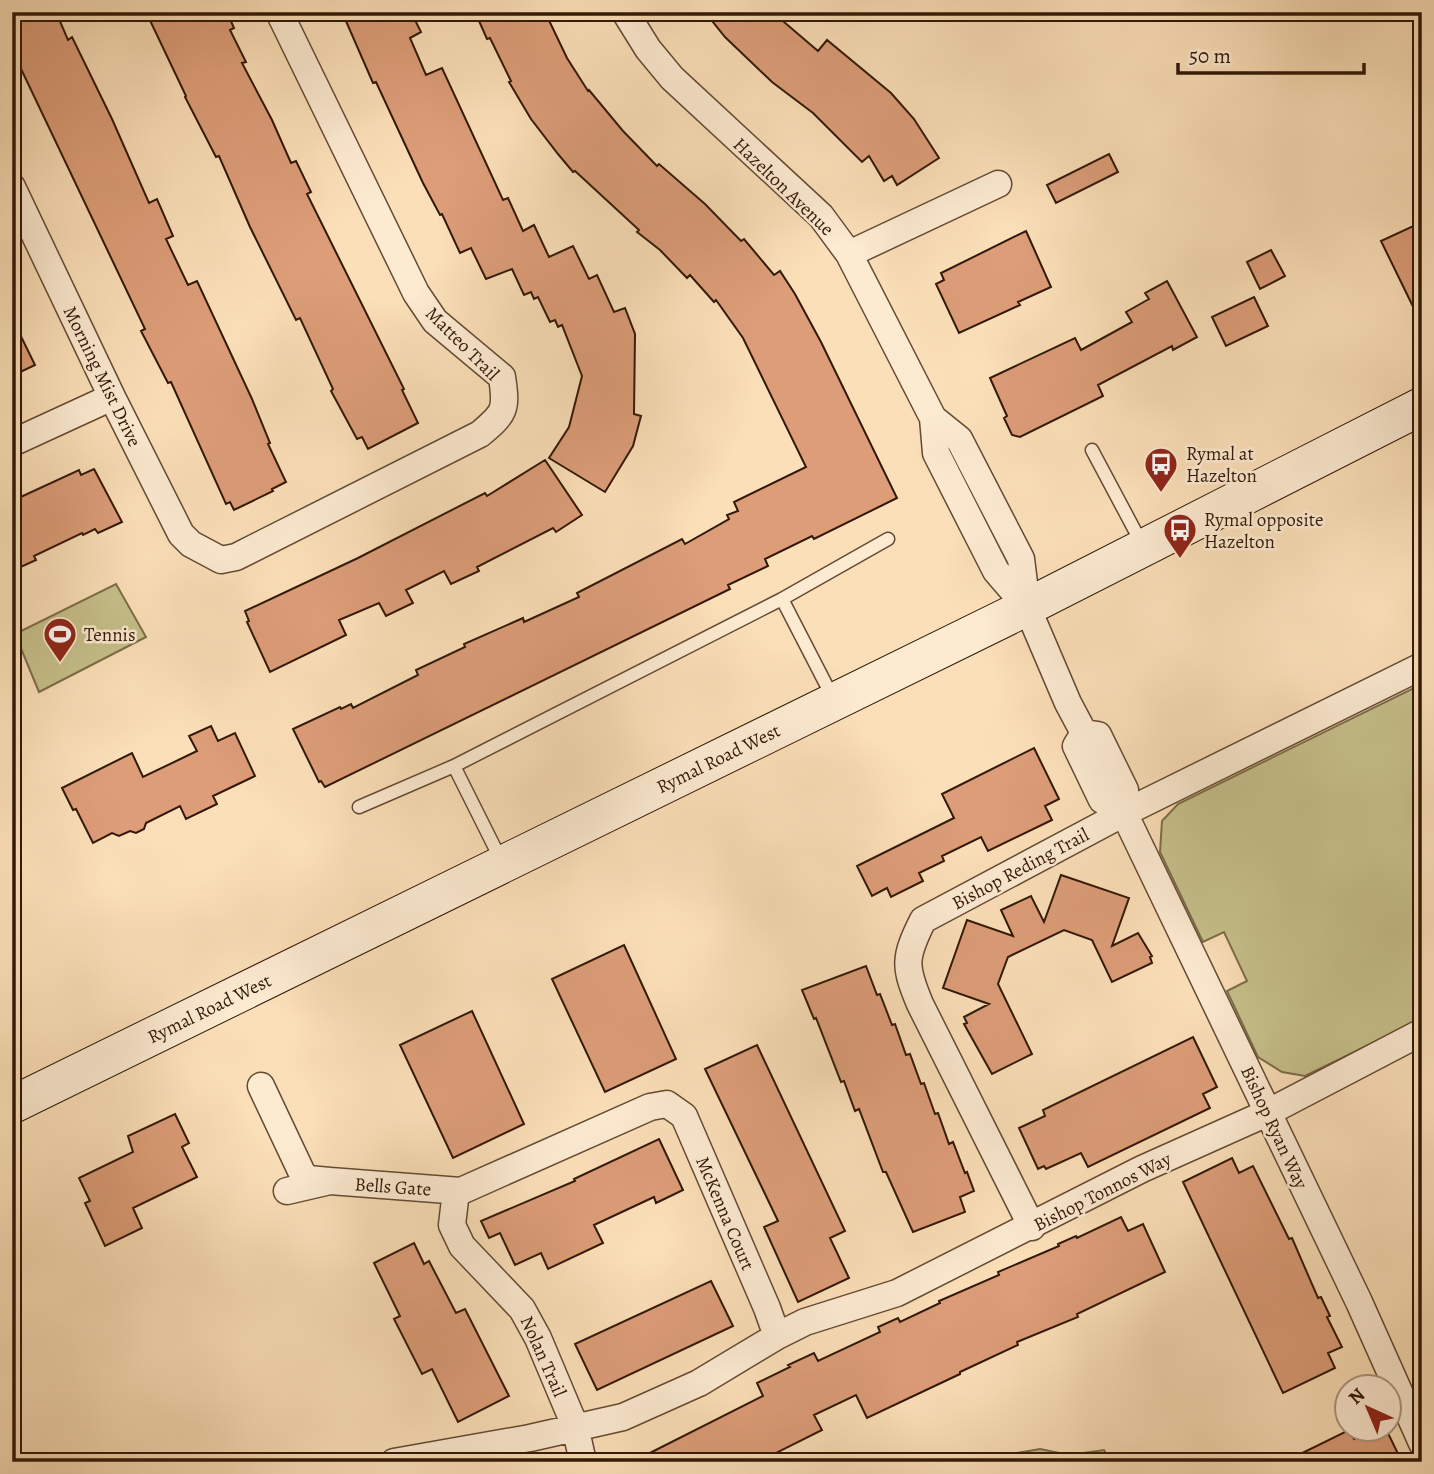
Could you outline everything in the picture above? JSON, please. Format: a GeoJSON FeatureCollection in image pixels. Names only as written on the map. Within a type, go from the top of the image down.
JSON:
{"type":"FeatureCollection","features":[{"type":"Feature","properties":{"kind":"main road","name":"Rymal Road West"},"geometry":{"type":"LineString","coordinates":[[12,1105],[1027,607],[1422,406]]}},
{"type":"Feature","properties":{"kind":"street","name":"Matteo Trail"},"geometry":{"type":"LineString","coordinates":[[206,554],[220,560],[236,557],[480,435],[501,417],[506,404],[502,377],[435,321],[416,293],[279,12]]}},
{"type":"Feature","properties":{"kind":"street","name":"Hazelton Avenue"},"geometry":{"type":"LineString","coordinates":[[625,12],[648,49],[672,78],[821,216],[849,254],[933,418],[959,439],[1021,559],[1027,607]]}},
{"type":"Feature","properties":{"kind":"street"},"geometry":{"type":"LineString","coordinates":[[849,254],[998,184]]}},
{"type":"Feature","properties":{"kind":"street","name":"Morning Mist Drive"},"geometry":{"type":"LineString","coordinates":[[12,187],[181,534],[206,554]]}},
{"type":"Feature","properties":{"kind":"street"},"geometry":{"type":"LineString","coordinates":[[12,443],[112,397]]}},
{"type":"Feature","properties":{"kind":"street","name":"Bishop Ryan Way"},"geometry":{"type":"LineString","coordinates":[[1027,607],[1068,703],[1084,733],[1098,735],[1125,790],[1124,813],[1359,1302],[1422,1443]]}},
{"type":"Feature","properties":{"kind":"street","name":"Bishop Reding Trail"},"geometry":{"type":"LineString","coordinates":[[1032,1227],[908,975],[908,948],[923,920],[1124,813],[1422,666]]}},
{"type":"Feature","properties":{"kind":"street","name":"Bishop Tonnos Way"},"geometry":{"type":"LineString","coordinates":[[777,1336],[805,1322],[897,1293],[1142,1169],[1267,1112],[1422,1032]]}},
{"type":"Feature","properties":{"kind":"street","name":"Bells Gate"},"geometry":{"type":"LineString","coordinates":[[261,1086],[302,1172],[308,1179],[456,1191]]}},
{"type":"Feature","properties":{"kind":"street","name":"McKenna Court"},"geometry":{"type":"LineString","coordinates":[[456,1191],[650,1107],[667,1104],[684,1116],[777,1336]]}},
{"type":"Feature","properties":{"kind":"street","name":"Bells Gate"},"geometry":{"type":"LineString","coordinates":[[287,1191],[330,1181]]}},
{"type":"Feature","properties":{"kind":"street","name":"Nolan Trail"},"geometry":{"type":"LineString","coordinates":[[456,1191],[452,1225],[462,1246],[522,1309],[538,1338],[575,1426],[583,1462]]}},
{"type":"Feature","properties":{"kind":"street"},"geometry":{"type":"LineString","coordinates":[[394,1462],[530,1438],[623,1417],[687,1389],[777,1336]]}},
{"type":"Feature","properties":{"kind":"lane"},"geometry":{"type":"LineString","coordinates":[[1092,450],[1144,548]]}},
{"type":"Feature","properties":{"kind":"lane"},"geometry":{"type":"LineString","coordinates":[[359,807],[454,766],[782,598],[888,539]]}},
{"type":"Feature","properties":{"kind":"lane"},"geometry":{"type":"LineString","coordinates":[[782,598],[835,701]]}},
{"type":"Feature","properties":{"kind":"lane"},"geometry":{"type":"LineString","coordinates":[[454,766],[502,864]]}},
{"type":"Feature","properties":{"kind":"shaded area","name":"Tennis"},"geometry":{"type":"Polygon","coordinates":[[[116,584],[146,637],[39,692],[15,634],[116,584]]]}},
{"type":"Feature","properties":{"kind":"shaded area"},"geometry":{"type":"Polygon","coordinates":[[[1422,684],[1422,1019],[1305,1076],[1282,1072],[1258,1057],[1227,991],[1247,981],[1224,932],[1203,942],[1160,852],[1162,821],[1178,804],[1422,684]]]}},
{"type":"Feature","properties":{"kind":"shaded area"},"geometry":{"type":"Polygon","coordinates":[[[1040,1449],[1069,1455],[1104,1450],[1111,1462],[1008,1462],[1017,1453],[1040,1449]]]}},
{"type":"Feature","properties":{"kind":"building"},"geometry":{"type":"Polygon","coordinates":[[[12,12],[56,12],[68,40],[72,37],[149,203],[157,199],[173,236],[166,239],[188,285],[197,281],[252,399],[270,443],[268,444],[286,482],[272,489],[273,491],[234,510],[230,502],[226,504],[171,382],[168,383],[141,331],[145,329],[12,50],[12,12]]]}},
{"type":"Feature","properties":{"kind":"building"},"geometry":{"type":"Polygon","coordinates":[[[146,12],[227,12],[234,28],[230,30],[246,62],[242,63],[291,163],[296,161],[311,192],[307,194],[404,389],[402,390],[418,423],[368,449],[362,437],[357,439],[331,391],[333,389],[300,318],[296,320],[250,227],[219,156],[216,157],[185,97],[146,12]]]}},
{"type":"Feature","properties":{"kind":"building"},"geometry":{"type":"Polygon","coordinates":[[[342,12],[411,12],[421,32],[410,38],[426,75],[442,68],[503,200],[508,198],[523,231],[534,225],[549,257],[573,246],[589,279],[597,275],[614,312],[625,308],[635,334],[634,414],[641,416],[633,446],[605,492],[549,458],[569,427],[582,376],[562,325],[558,327],[555,320],[550,322],[538,297],[534,299],[531,292],[524,295],[512,269],[486,279],[471,248],[460,253],[442,214],[440,215],[423,183],[376,82],[373,83],[342,12]]]}},
{"type":"Feature","properties":{"kind":"building"},"geometry":{"type":"Polygon","coordinates":[[[475,12],[545,12],[567,58],[588,91],[623,131],[657,166],[659,164],[705,204],[741,241],[744,239],[774,275],[780,271],[821,342],[897,498],[814,539],[812,536],[765,559],[768,566],[728,585],[730,589],[325,787],[319,782],[293,729],[340,707],[341,709],[351,704],[353,708],[418,675],[416,670],[465,647],[464,644],[523,618],[524,622],[579,597],[577,593],[682,539],[685,544],[729,519],[727,515],[738,511],[734,502],[806,467],[743,338],[716,300],[714,302],[690,275],[687,278],[660,250],[637,232],[639,230],[573,172],[531,119],[509,82],[511,81],[475,12]]]}},
{"type":"Feature","properties":{"kind":"building"},"geometry":{"type":"Polygon","coordinates":[[[705,12],[793,12],[784,22],[818,51],[827,40],[891,93],[914,119],[939,158],[897,185],[892,176],[884,181],[869,156],[862,162],[813,113],[772,82],[725,37],[705,12]]]}},
{"type":"Feature","properties":{"kind":"building"},"geometry":{"type":"Polygon","coordinates":[[[1109,154],[1118,172],[1056,203],[1047,185],[1109,154]]]}},
{"type":"Feature","properties":{"kind":"building"},"geometry":{"type":"Polygon","coordinates":[[[1422,222],[1422,325],[1381,241],[1422,222]]]}},
{"type":"Feature","properties":{"kind":"building"},"geometry":{"type":"Polygon","coordinates":[[[1026,231],[1051,287],[1018,302],[1020,305],[959,333],[936,284],[944,280],[941,273],[1026,231]]]}},
{"type":"Feature","properties":{"kind":"building"},"geometry":{"type":"Polygon","coordinates":[[[1271,250],[1285,276],[1260,289],[1247,262],[1271,250]]]}},
{"type":"Feature","properties":{"kind":"building"},"geometry":{"type":"Polygon","coordinates":[[[1167,281],[1197,337],[1173,350],[1172,346],[1098,385],[1103,396],[1020,437],[1012,435],[1004,418],[1007,416],[990,378],[1075,338],[1081,350],[1132,322],[1126,312],[1149,299],[1145,293],[1167,281]]]}},
{"type":"Feature","properties":{"kind":"building"},"geometry":{"type":"Polygon","coordinates":[[[1254,297],[1268,326],[1226,346],[1212,317],[1254,297]]]}},
{"type":"Feature","properties":{"kind":"building"},"geometry":{"type":"Polygon","coordinates":[[[12,318],[35,365],[12,376],[12,318]]]}},
{"type":"Feature","properties":{"kind":"building"},"geometry":{"type":"Polygon","coordinates":[[[545,460],[582,515],[556,532],[553,528],[477,567],[479,571],[451,584],[444,571],[406,590],[413,603],[386,616],[379,603],[339,620],[346,635],[270,672],[247,622],[249,621],[245,611],[358,558],[485,493],[487,496],[545,460]]]}},
{"type":"Feature","properties":{"kind":"building"},"geometry":{"type":"Polygon","coordinates":[[[94,469],[122,522],[98,533],[95,529],[83,535],[82,533],[34,556],[36,560],[12,571],[12,501],[79,470],[81,475],[94,469]]]}},
{"type":"Feature","properties":{"kind":"building"},"geometry":{"type":"Polygon","coordinates":[[[211,726],[218,741],[235,733],[255,776],[213,796],[217,804],[186,819],[180,806],[146,823],[144,829],[136,833],[130,831],[119,836],[112,833],[93,843],[62,788],[132,753],[143,777],[197,751],[189,736],[211,726]]]}},
{"type":"Feature","properties":{"kind":"building"},"geometry":{"type":"Polygon","coordinates":[[[1034,748],[1059,799],[1045,806],[1052,820],[988,851],[981,837],[942,856],[944,861],[919,873],[923,881],[891,897],[887,888],[872,896],[857,866],[954,818],[942,794],[1034,748]]]}},
{"type":"Feature","properties":{"kind":"building"},"geometry":{"type":"Polygon","coordinates":[[[1061,875],[1129,898],[1112,946],[1138,933],[1152,956],[1152,963],[1112,982],[1092,940],[1064,930],[1008,957],[998,984],[1032,1054],[992,1074],[964,1024],[967,1023],[964,1017],[989,1004],[943,988],[967,920],[1013,936],[1001,910],[1031,896],[1044,922],[1061,875]]]}},
{"type":"Feature","properties":{"kind":"building"},"geometry":{"type":"Polygon","coordinates":[[[624,945],[676,1059],[605,1092],[552,979],[624,945]]]}},
{"type":"Feature","properties":{"kind":"building"},"geometry":{"type":"Polygon","coordinates":[[[866,966],[877,995],[880,994],[892,1025],[895,1024],[906,1055],[910,1054],[935,1114],[938,1113],[949,1144],[953,1142],[974,1191],[960,1197],[965,1212],[913,1232],[886,1172],[883,1172],[859,1109],[855,1111],[844,1081],[841,1082],[802,990],[866,966]]]}},
{"type":"Feature","properties":{"kind":"building"},"geometry":{"type":"Polygon","coordinates":[[[472,1011],[524,1124],[453,1158],[400,1045],[472,1011]]]}},
{"type":"Feature","properties":{"kind":"building"},"geometry":{"type":"Polygon","coordinates":[[[1193,1037],[1217,1087],[1203,1094],[1210,1108],[1088,1167],[1081,1153],[1046,1169],[1044,1166],[1038,1169],[1019,1128],[1045,1116],[1043,1110],[1193,1037]]]}},
{"type":"Feature","properties":{"kind":"building"},"geometry":{"type":"Polygon","coordinates":[[[757,1045],[845,1231],[830,1238],[849,1278],[798,1302],[764,1227],[778,1221],[705,1069],[757,1045]]]}},
{"type":"Feature","properties":{"kind":"building"},"geometry":{"type":"Polygon","coordinates":[[[175,1114],[189,1143],[182,1147],[197,1177],[133,1208],[142,1228],[105,1246],[85,1203],[90,1201],[79,1178],[133,1152],[128,1136],[175,1114]]]}},
{"type":"Feature","properties":{"kind":"building"},"geometry":{"type":"Polygon","coordinates":[[[659,1139],[683,1190],[656,1203],[654,1197],[594,1225],[603,1243],[548,1269],[541,1253],[515,1265],[500,1233],[489,1238],[481,1221],[575,1181],[574,1179],[659,1139]]]}},
{"type":"Feature","properties":{"kind":"building"},"geometry":{"type":"Polygon","coordinates":[[[1232,1158],[1239,1173],[1253,1166],[1289,1239],[1292,1238],[1342,1347],[1328,1353],[1335,1368],[1283,1393],[1183,1182],[1232,1158]]]}},
{"type":"Feature","properties":{"kind":"building"},"geometry":{"type":"Polygon","coordinates":[[[1121,1217],[1128,1231],[1143,1224],[1165,1272],[1077,1314],[1078,1317],[1017,1342],[1018,1345],[867,1418],[856,1395],[814,1415],[822,1430],[758,1462],[632,1462],[763,1396],[757,1383],[790,1367],[788,1365],[814,1353],[818,1361],[880,1332],[878,1327],[898,1318],[900,1322],[940,1303],[939,1301],[999,1275],[998,1272],[1121,1217]]]}},
{"type":"Feature","properties":{"kind":"building"},"geometry":{"type":"Polygon","coordinates":[[[414,1243],[424,1264],[429,1261],[456,1313],[465,1309],[509,1396],[458,1422],[432,1369],[422,1374],[394,1319],[400,1316],[374,1263],[414,1243]]]}},
{"type":"Feature","properties":{"kind":"building"},"geometry":{"type":"Polygon","coordinates":[[[711,1281],[733,1326],[597,1390],[575,1344],[711,1281]]]}},
{"type":"Feature","properties":{"kind":"building"},"geometry":{"type":"Polygon","coordinates":[[[1332,1438],[1332,1442],[1392,1442],[1402,1462],[1284,1462],[1332,1438]]]}},
{"type":"Feature","properties":{"kind":"place","name":"Rymal at Hazelton"},"geometry":{"type":"Point","coordinates":[1161,494]}},
{"type":"Feature","properties":{"kind":"place","name":"Rymal opposite Hazelton"},"geometry":{"type":"Point","coordinates":[1180,560]}},
{"type":"Feature","properties":{"kind":"place","name":"Tennis"},"geometry":{"type":"Point","coordinates":[60,664]}}]}
